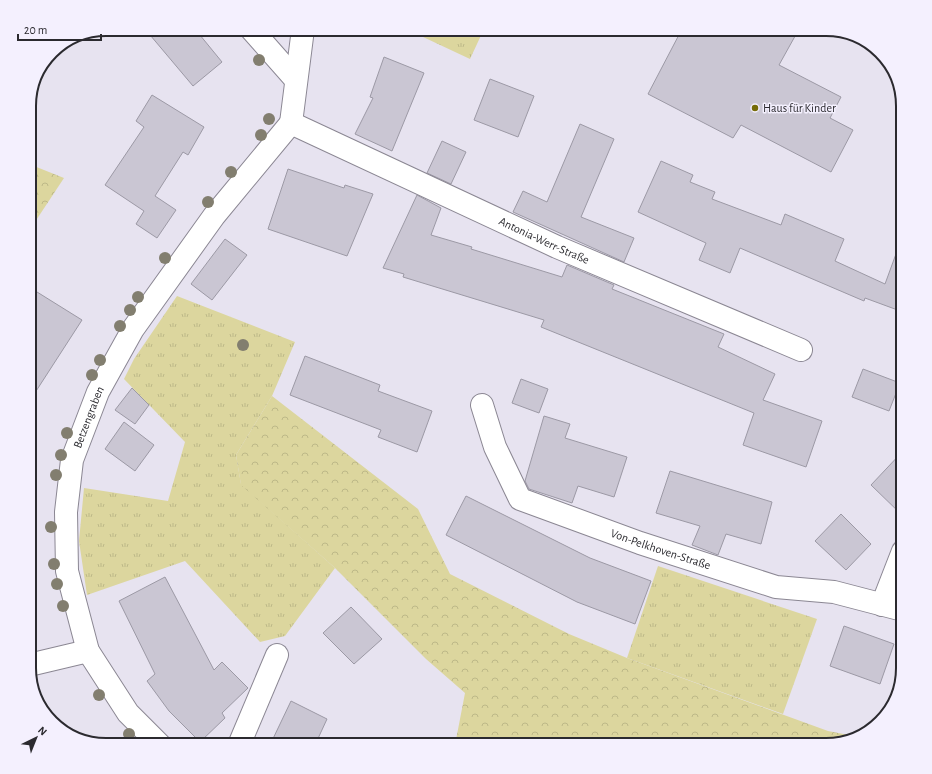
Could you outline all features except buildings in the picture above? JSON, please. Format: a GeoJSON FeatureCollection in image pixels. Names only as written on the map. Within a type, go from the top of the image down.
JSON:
{"type":"FeatureCollection","features":[{"type":"Feature","properties":{"kind":"street"},"geometry":{"type":"LineString","coordinates":[[257,36],[296,80]]}},
{"type":"Feature","properties":{"kind":"street"},"geometry":{"type":"LineString","coordinates":[[291,123],[302,36]]}},
{"type":"Feature","properties":{"kind":"street","name":"Antonia-Werr-Straße"},"geometry":{"type":"LineString","coordinates":[[291,123],[558,247],[801,350]]}},
{"type":"Feature","properties":{"kind":"street","name":"Betzengraben"},"geometry":{"type":"LineString","coordinates":[[153,738],[128,713],[88,651],[67,572],[66,512],[72,460],[98,392],[133,329],[214,216],[291,123]]}},
{"type":"Feature","properties":{"kind":"street","name":"Von-Pelkhoven-Straße"},"geometry":{"type":"LineString","coordinates":[[482,405],[495,447],[520,499],[640,543],[776,587],[834,592],[896,608]]}},
{"type":"Feature","properties":{"kind":"street"},"geometry":{"type":"LineString","coordinates":[[882,605],[896,569]]}},
{"type":"Feature","properties":{"kind":"street"},"geometry":{"type":"LineString","coordinates":[[36,663],[88,651]]}},
{"type":"Feature","properties":{"kind":"street"},"geometry":{"type":"LineString","coordinates":[[242,738],[277,655]]}},
{"type":"Feature","properties":{"kind":"green space"},"geometry":{"type":"Polygon","coordinates":[[[421,36],[481,36],[470,59],[421,36]]]}},
{"type":"Feature","properties":{"kind":"green space"},"geometry":{"type":"Polygon","coordinates":[[[36,167],[64,178],[36,220],[36,167]]]}},
{"type":"Feature","properties":{"kind":"green space"},"geometry":{"type":"Polygon","coordinates":[[[177,296],[295,342],[272,396],[236,455],[241,484],[335,568],[285,636],[260,642],[185,561],[87,595],[79,541],[84,488],[168,501],[185,442],[124,379],[134,359],[177,296]]]}},
{"type":"Feature","properties":{"kind":"green space"},"geometry":{"type":"Polygon","coordinates":[[[272,396],[418,509],[450,574],[569,634],[627,658],[828,731],[846,735],[826,738],[456,738],[465,693],[426,659],[335,568],[241,485],[236,455],[272,396]]]}},
{"type":"Feature","properties":{"kind":"green space"},"geometry":{"type":"Polygon","coordinates":[[[658,566],[817,619],[783,714],[627,658],[658,566]]]}},
{"type":"Feature","properties":{"kind":"place","name":"Haus für Kinder"},"geometry":{"type":"Point","coordinates":[755,108]}}]}
